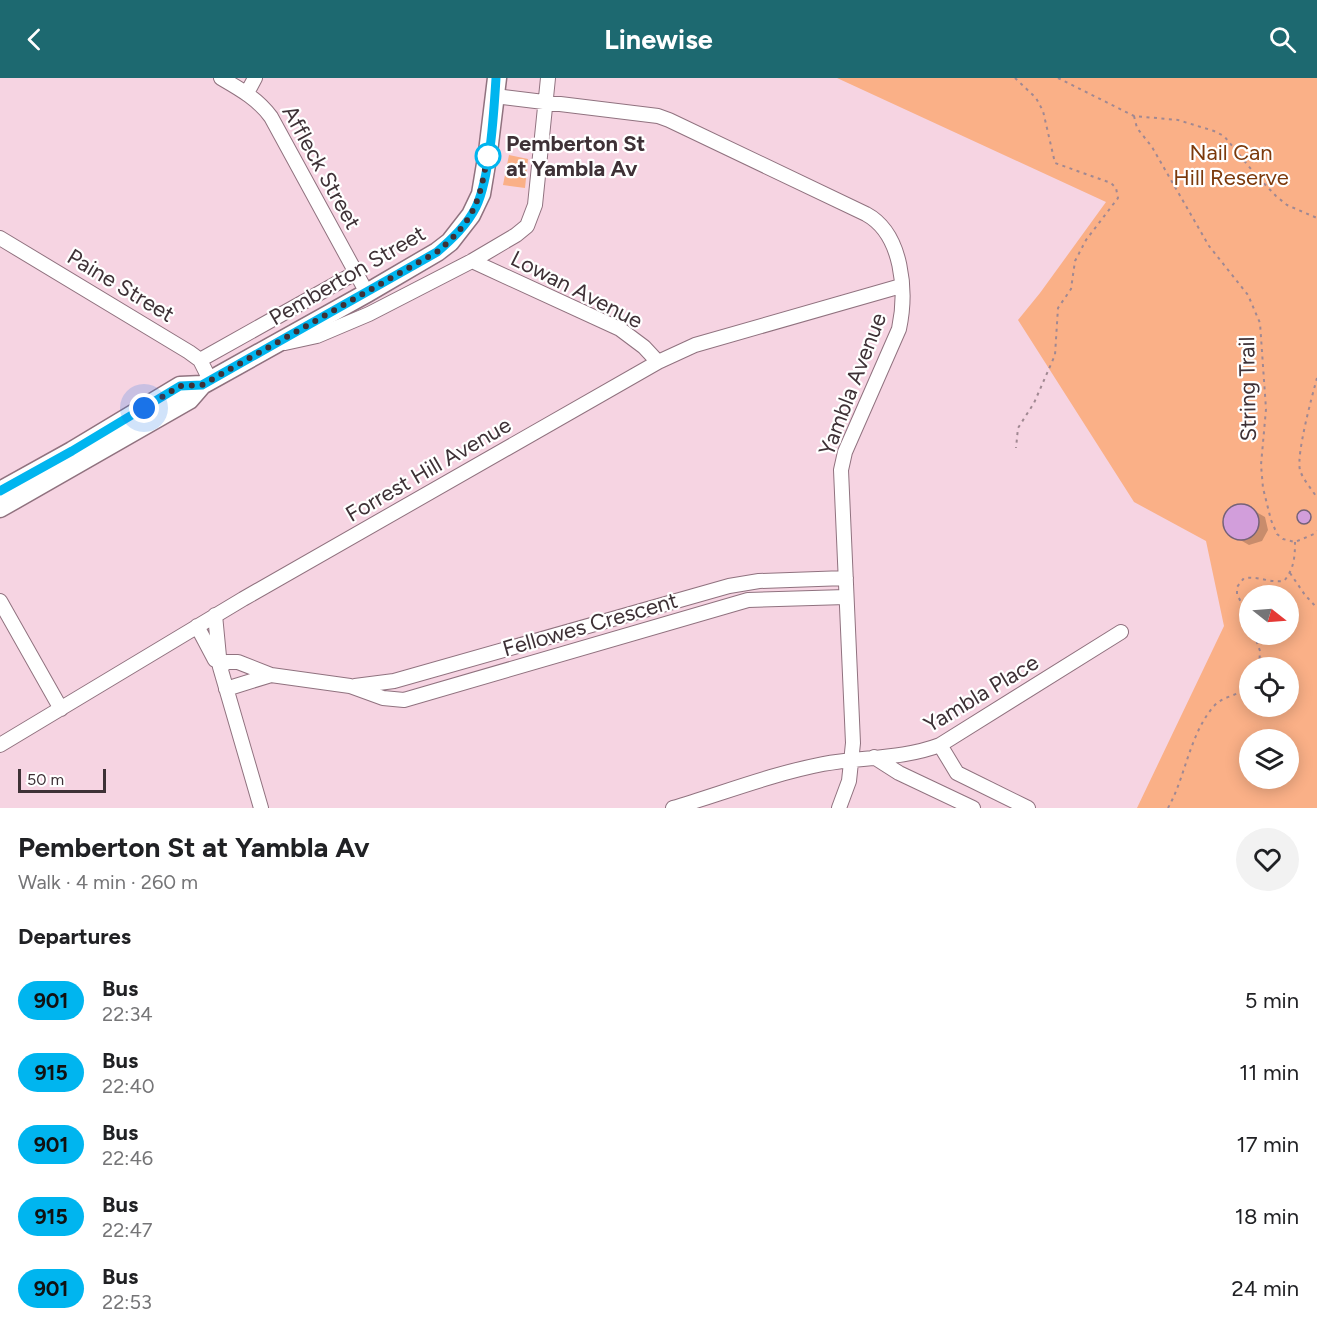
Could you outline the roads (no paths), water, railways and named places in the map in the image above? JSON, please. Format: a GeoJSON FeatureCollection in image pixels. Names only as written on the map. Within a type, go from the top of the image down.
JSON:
{"type":"FeatureCollection","features":[{"type":"Feature","properties":{"kind":"main road","name":"Pemberton Street"},"geometry":{"type":"LineString","coordinates":[[0,491],[76,457],[189,400],[206,382],[367,293],[450,242],[471,215],[481,194],[496,87]]}},
{"type":"Feature","properties":{"kind":"main road","name":"Pemberton Street"},"geometry":{"type":"LineString","coordinates":[[0,508],[76,457]]}},
{"type":"Feature","properties":{"kind":"street","name":"Affleck Street"},"geometry":{"type":"LineString","coordinates":[[221,78],[247,93],[264,107],[276,124],[367,293]]}},
{"type":"Feature","properties":{"kind":"street"},"geometry":{"type":"LineString","coordinates":[[247,93],[255,78]]}},
{"type":"Feature","properties":{"kind":"street","name":"Pemberton Street"},"geometry":{"type":"LineString","coordinates":[[272,346],[317,336],[339,327],[472,261],[516,235],[530,221],[536,196],[548,78]]}},
{"type":"Feature","properties":{"kind":"street","name":"Yambla Avenue"},"geometry":{"type":"LineString","coordinates":[[496,87],[545,103],[658,116],[669,120],[866,214],[875,219],[890,240],[897,257],[901,286],[902,312],[899,329],[842,460],[840,488],[853,743],[849,780],[839,808]]}},
{"type":"Feature","properties":{"kind":"street","name":"Paine Street"},"geometry":{"type":"LineString","coordinates":[[0,238],[172,340],[200,360],[206,382]]}},
{"type":"Feature","properties":{"kind":"street","name":"Lowan Avenue"},"geometry":{"type":"LineString","coordinates":[[472,261],[620,329],[644,347],[658,362]]}},
{"type":"Feature","properties":{"kind":"street","name":"Pemberton Street"},"geometry":{"type":"LineString","coordinates":[[200,360],[357,272]]}},
{"type":"Feature","properties":{"kind":"street","name":"Forrest Hill Avenue"},"geometry":{"type":"LineString","coordinates":[[0,745],[215,615],[658,362],[695,345],[901,286]]}},
{"type":"Feature","properties":{"kind":"street","name":"Fellowes Crescent"},"geometry":{"type":"LineString","coordinates":[[350,686],[394,681],[651,609],[692,595],[738,584],[846,578]]}},
{"type":"Feature","properties":{"kind":"street","name":"Fellowes Crescent"},"geometry":{"type":"LineString","coordinates":[[220,667],[227,662],[238,662],[272,675],[350,686],[382,698],[404,700],[748,600],[846,597]]}},
{"type":"Feature","properties":{"kind":"street"},"geometry":{"type":"LineString","coordinates":[[0,601],[7,628],[61,709]]}},
{"type":"Feature","properties":{"kind":"street"},"geometry":{"type":"LineString","coordinates":[[215,615],[220,667],[261,808]]}},
{"type":"Feature","properties":{"kind":"street"},"geometry":{"type":"LineString","coordinates":[[197,626],[220,667]]}},
{"type":"Feature","properties":{"kind":"street","name":"Yambla Place"},"geometry":{"type":"LineString","coordinates":[[673,808],[783,774],[852,759],[911,754],[940,745],[1121,632]]}},
{"type":"Feature","properties":{"kind":"street"},"geometry":{"type":"LineString","coordinates":[[176,639],[209,648]]}},
{"type":"Feature","properties":{"kind":"street","name":"Fellowes Crescent"},"geometry":{"type":"LineString","coordinates":[[226,689],[272,675]]}},
{"type":"Feature","properties":{"kind":"street"},"geometry":{"type":"LineString","coordinates":[[940,745],[957,773],[1028,808]]}},
{"type":"Feature","properties":{"kind":"street"},"geometry":{"type":"LineString","coordinates":[[874,757],[899,773],[973,808]]}},
{"type":"Feature","properties":{"kind":"place","name":"Pemberton St at Yambla Av"},"geometry":{"type":"Point","coordinates":[488,156]}},
{"type":"Feature","properties":{"kind":"park label","name":"Nail Can Hill Reserve"},"geometry":{"type":"Point","coordinates":[1231,164]}}]}
